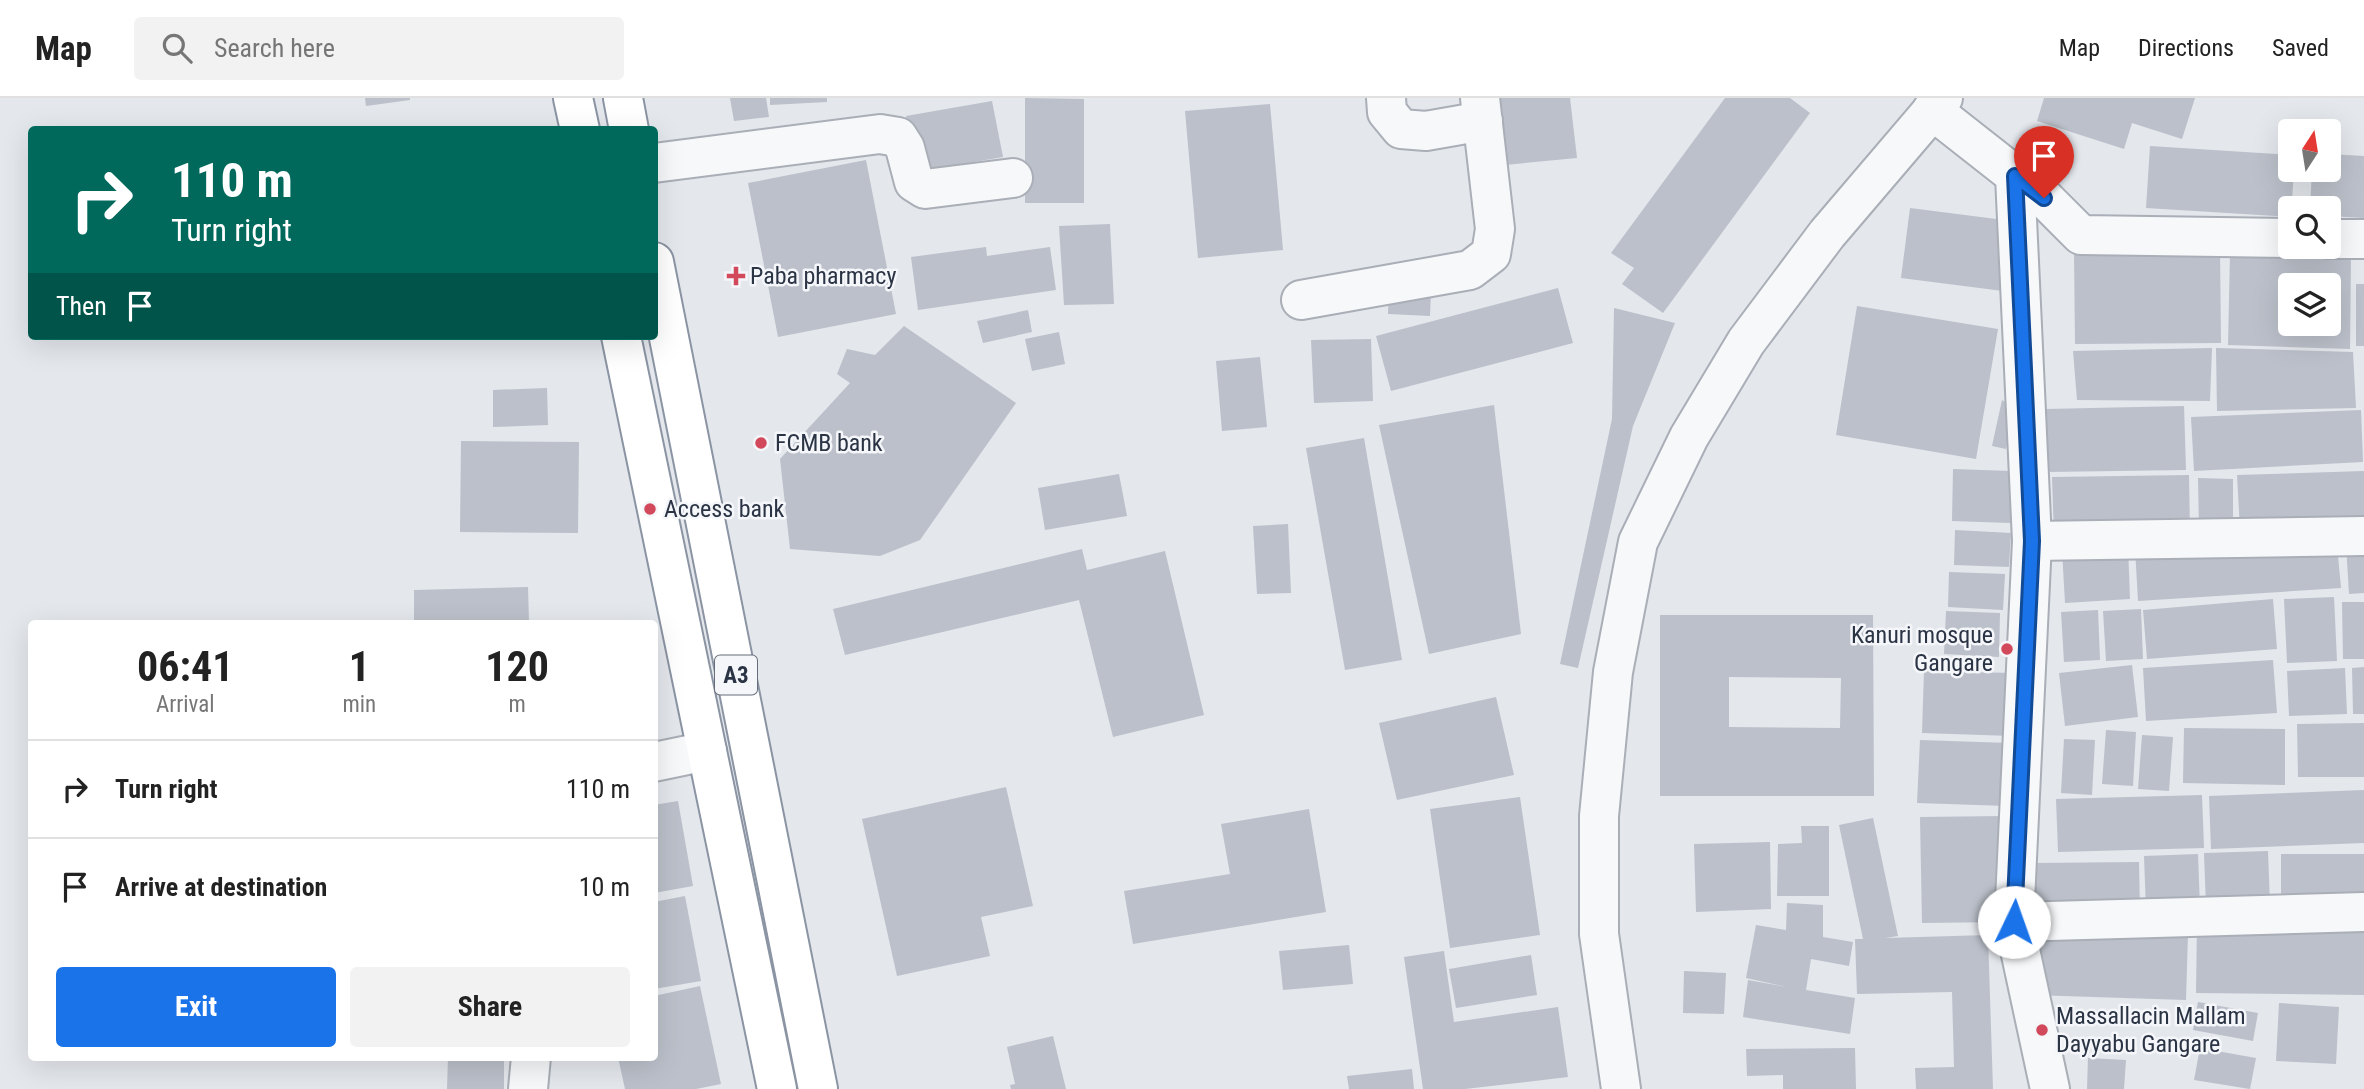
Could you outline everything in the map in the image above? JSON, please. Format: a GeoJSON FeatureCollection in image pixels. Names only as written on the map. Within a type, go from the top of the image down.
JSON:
{"type":"FeatureCollection","features":[{"type":"Feature","properties":{"kind":"highway"},"geometry":{"type":"LineString","coordinates":[[573,98],[579,126]]}},
{"type":"Feature","properties":{"kind":"highway"},"geometry":{"type":"LineString","coordinates":[[623,98],[628,126]]}},
{"type":"Feature","properties":{"kind":"highway","name":"A3"},"geometry":{"type":"LineString","coordinates":[[658,282],[818,1089]]}},
{"type":"Feature","properties":{"kind":"highway","name":"A3"},"geometry":{"type":"LineString","coordinates":[[622,340],[777,1089]]}},
{"type":"Feature","properties":{"kind":"street"},"geometry":{"type":"LineString","coordinates":[[1301,300],[1470,270],[1491,254],[1495,229],[1482,109],[1426,131],[1401,129],[1387,112],[1386,98]]}},
{"type":"Feature","properties":{"kind":"street"},"geometry":{"type":"LineString","coordinates":[[1620,1089],[1599,934],[1599,816],[1613,672],[1638,542],[1689,437],[1746,342],[1827,234],[1937,104],[2015,176],[2044,198],[2081,235],[2278,238]]}},
{"type":"Feature","properties":{"kind":"street"},"geometry":{"type":"LineString","coordinates":[[658,162],[880,134],[898,137],[905,148],[915,182],[925,189],[1013,178]]}},
{"type":"Feature","properties":{"kind":"street"},"geometry":{"type":"LineString","coordinates":[[2015,176],[2032,541],[2014,922],[2050,1089]]}},
{"type":"Feature","properties":{"kind":"street"},"geometry":{"type":"LineString","coordinates":[[2341,239],[2364,239]]}},
{"type":"Feature","properties":{"kind":"street"},"geometry":{"type":"LineString","coordinates":[[2032,541],[2364,536]]}},
{"type":"Feature","properties":{"kind":"street"},"geometry":{"type":"LineString","coordinates":[[658,761],[707,751]]}},
{"type":"Feature","properties":{"kind":"street"},"geometry":{"type":"LineString","coordinates":[[2014,922],[2364,912]]}},
{"type":"Feature","properties":{"kind":"street"},"geometry":{"type":"LineString","coordinates":[[528,1089],[531,1061]]}},
{"type":"Feature","properties":{"kind":"building"},"geometry":{"type":"Polygon","coordinates":[[[365,98],[410,98],[410,100],[366,106],[365,98]]]}},
{"type":"Feature","properties":{"kind":"building"},"geometry":{"type":"Polygon","coordinates":[[[730,98],[766,98],[769,117],[734,121],[730,98]]]}},
{"type":"Feature","properties":{"kind":"building"},"geometry":{"type":"Polygon","coordinates":[[[770,98],[827,98],[827,102],[770,105],[770,98]]]}},
{"type":"Feature","properties":{"kind":"building"},"geometry":{"type":"Polygon","coordinates":[[[1025,98],[1084,99],[1084,203],[1025,203],[1025,98]]]}},
{"type":"Feature","properties":{"kind":"building"},"geometry":{"type":"Polygon","coordinates":[[[1487,98],[1570,98],[1577,158],[1494,166],[1487,98]]]}},
{"type":"Feature","properties":{"kind":"building"},"geometry":{"type":"Polygon","coordinates":[[[1725,98],[1790,98],[1810,113],[1663,313],[1622,284],[1634,268],[1611,253],[1725,98]]]}},
{"type":"Feature","properties":{"kind":"building"},"geometry":{"type":"Polygon","coordinates":[[[2044,98],[2195,98],[2182,139],[2132,123],[2124,149],[2037,121],[2044,98]]]}},
{"type":"Feature","properties":{"kind":"building"},"geometry":{"type":"Polygon","coordinates":[[[992,101],[1003,157],[917,172],[906,116],[992,101]]]}},
{"type":"Feature","properties":{"kind":"building"},"geometry":{"type":"Polygon","coordinates":[[[1270,104],[1283,250],[1198,258],[1185,111],[1270,104]]]}},
{"type":"Feature","properties":{"kind":"building"},"geometry":{"type":"Polygon","coordinates":[[[2150,146],[2278,154],[2278,182],[2293,182],[2292,196],[2278,196],[2278,216],[2146,208],[2150,146]]]}},
{"type":"Feature","properties":{"kind":"building"},"geometry":{"type":"Polygon","coordinates":[[[2342,155],[2364,156],[2364,218],[2341,217],[2341,196],[2311,196],[2311,182],[2342,182],[2342,155]]]}},
{"type":"Feature","properties":{"kind":"building"},"geometry":{"type":"Polygon","coordinates":[[[866,160],[896,314],[778,337],[748,183],[866,160]]]}},
{"type":"Feature","properties":{"kind":"building"},"geometry":{"type":"Polygon","coordinates":[[[1910,208],[2012,221],[2003,291],[1901,278],[1910,208]]]}},
{"type":"Feature","properties":{"kind":"building"},"geometry":{"type":"Polygon","coordinates":[[[1110,224],[1114,304],[1064,305],[1059,226],[1110,224]]]}},
{"type":"Feature","properties":{"kind":"building"},"geometry":{"type":"Polygon","coordinates":[[[986,247],[987,256],[1050,247],[1056,290],[918,310],[911,257],[986,247]]]}},
{"type":"Feature","properties":{"kind":"building"},"geometry":{"type":"Polygon","coordinates":[[[2220,249],[2221,343],[2075,344],[2074,250],[2220,249]]]}},
{"type":"Feature","properties":{"kind":"building"},"geometry":{"type":"Polygon","coordinates":[[[2230,254],[2278,255],[2278,259],[2351,257],[2350,349],[2228,345],[2230,254]]]}},
{"type":"Feature","properties":{"kind":"building"},"geometry":{"type":"Polygon","coordinates":[[[2356,284],[2364,284],[2364,346],[2356,346],[2356,284]]]}},
{"type":"Feature","properties":{"kind":"building"},"geometry":{"type":"Polygon","coordinates":[[[1389,288],[1431,290],[1430,316],[1388,314],[1389,288]]]}},
{"type":"Feature","properties":{"kind":"building"},"geometry":{"type":"Polygon","coordinates":[[[1558,288],[1573,343],[1391,391],[1376,336],[1558,288]]]}},
{"type":"Feature","properties":{"kind":"building"},"geometry":{"type":"Polygon","coordinates":[[[1857,306],[1998,329],[1976,459],[1836,435],[1857,306]]]}},
{"type":"Feature","properties":{"kind":"building"},"geometry":{"type":"Polygon","coordinates":[[[1614,308],[1675,323],[1633,426],[1578,668],[1560,664],[1612,419],[1614,308]]]}},
{"type":"Feature","properties":{"kind":"building"},"geometry":{"type":"Polygon","coordinates":[[[1028,310],[1032,332],[983,343],[977,321],[1028,310]]]}},
{"type":"Feature","properties":{"kind":"building"},"geometry":{"type":"Polygon","coordinates":[[[904,326],[1016,403],[920,540],[880,556],[790,549],[780,459],[850,383],[837,374],[847,349],[875,355],[904,326]]]}},
{"type":"Feature","properties":{"kind":"building"},"geometry":{"type":"Polygon","coordinates":[[[1059,332],[1065,364],[1032,371],[1025,339],[1059,332]]]}},
{"type":"Feature","properties":{"kind":"building"},"geometry":{"type":"Polygon","coordinates":[[[1371,339],[1373,401],[1314,403],[1311,340],[1371,339]]]}},
{"type":"Feature","properties":{"kind":"building"},"geometry":{"type":"Polygon","coordinates":[[[2212,348],[2210,401],[2077,400],[2073,351],[2212,348]]]}},
{"type":"Feature","properties":{"kind":"building"},"geometry":{"type":"Polygon","coordinates":[[[2216,348],[2353,352],[2356,408],[2217,411],[2216,348]]]}},
{"type":"Feature","properties":{"kind":"building"},"geometry":{"type":"Polygon","coordinates":[[[1260,357],[1267,427],[1222,431],[1216,361],[1260,357]]]}},
{"type":"Feature","properties":{"kind":"building"},"geometry":{"type":"Polygon","coordinates":[[[547,388],[548,425],[493,427],[493,390],[547,388]]]}},
{"type":"Feature","properties":{"kind":"building"},"geometry":{"type":"Polygon","coordinates":[[[2002,400],[2015,409],[2006,449],[1992,446],[2002,400]]]}},
{"type":"Feature","properties":{"kind":"building"},"geometry":{"type":"Polygon","coordinates":[[[1494,405],[1521,634],[1429,654],[1379,425],[1494,405]]]}},
{"type":"Feature","properties":{"kind":"building"},"geometry":{"type":"Polygon","coordinates":[[[2184,406],[2186,470],[2047,472],[2046,409],[2184,406]]]}},
{"type":"Feature","properties":{"kind":"building"},"geometry":{"type":"Polygon","coordinates":[[[2361,410],[2363,462],[2194,471],[2191,417],[2361,410]]]}},
{"type":"Feature","properties":{"kind":"building"},"geometry":{"type":"Polygon","coordinates":[[[1364,438],[1402,660],[1345,670],[1306,448],[1364,438]]]}},
{"type":"Feature","properties":{"kind":"building"},"geometry":{"type":"Polygon","coordinates":[[[461,441],[579,442],[578,533],[460,532],[461,441]]]}},
{"type":"Feature","properties":{"kind":"building"},"geometry":{"type":"Polygon","coordinates":[[[1953,469],[2011,471],[2010,523],[1952,521],[1953,469]]]}},
{"type":"Feature","properties":{"kind":"building"},"geometry":{"type":"Polygon","coordinates":[[[2364,471],[2364,526],[2240,530],[2237,475],[2364,471]]]}},
{"type":"Feature","properties":{"kind":"building"},"geometry":{"type":"Polygon","coordinates":[[[1119,474],[1127,516],[1045,530],[1038,488],[1119,474]]]}},
{"type":"Feature","properties":{"kind":"building"},"geometry":{"type":"Polygon","coordinates":[[[2189,475],[2190,534],[2054,535],[2052,477],[2189,475]]]}},
{"type":"Feature","properties":{"kind":"building"},"geometry":{"type":"Polygon","coordinates":[[[2198,478],[2233,479],[2233,529],[2199,529],[2198,478]]]}},
{"type":"Feature","properties":{"kind":"building"},"geometry":{"type":"Polygon","coordinates":[[[1288,524],[1291,593],[1257,594],[1253,526],[1288,524]]]}},
{"type":"Feature","properties":{"kind":"building"},"geometry":{"type":"Polygon","coordinates":[[[1955,530],[2011,533],[2009,567],[1954,565],[1955,530]]]}},
{"type":"Feature","properties":{"kind":"building"},"geometry":{"type":"Polygon","coordinates":[[[2346,544],[2364,544],[2364,593],[2349,594],[2346,544]]]}},
{"type":"Feature","properties":{"kind":"building"},"geometry":{"type":"Polygon","coordinates":[[[2337,545],[2341,588],[2138,601],[2135,548],[2337,545]]]}},
{"type":"Feature","properties":{"kind":"building"},"geometry":{"type":"Polygon","coordinates":[[[2128,546],[2130,599],[2065,603],[2062,550],[2128,546]]]}},
{"type":"Feature","properties":{"kind":"building"},"geometry":{"type":"Polygon","coordinates":[[[1082,549],[1087,570],[1165,551],[1204,715],[1113,737],[1079,600],[845,655],[833,609],[1082,549]]]}},
{"type":"Feature","properties":{"kind":"building"},"geometry":{"type":"Polygon","coordinates":[[[1949,572],[2005,574],[2003,610],[1948,607],[1949,572]]]}},
{"type":"Feature","properties":{"kind":"building"},"geometry":{"type":"Polygon","coordinates":[[[528,587],[529,620],[414,620],[414,590],[528,587]]]}},
{"type":"Feature","properties":{"kind":"building"},"geometry":{"type":"Polygon","coordinates":[[[2334,597],[2337,661],[2287,663],[2284,599],[2334,597]]]}},
{"type":"Feature","properties":{"kind":"building"},"geometry":{"type":"Polygon","coordinates":[[[2273,599],[2277,649],[2147,659],[2143,610],[2273,599]]]}},
{"type":"Feature","properties":{"kind":"building"},"geometry":{"type":"Polygon","coordinates":[[[2342,602],[2364,602],[2364,659],[2343,659],[2342,602]]]}},
{"type":"Feature","properties":{"kind":"building"},"geometry":{"type":"Polygon","coordinates":[[[2141,609],[2143,659],[2106,661],[2103,611],[2141,609]]]}},
{"type":"Feature","properties":{"kind":"building"},"geometry":{"type":"Polygon","coordinates":[[[2098,610],[2100,660],[2064,662],[2061,612],[2098,610]]]}},
{"type":"Feature","properties":{"kind":"building"},"geometry":{"type":"Polygon","coordinates":[[[1946,611],[2000,613],[1999,657],[1944,654],[1946,611]]]}},
{"type":"Feature","properties":{"kind":"building"},"geometry":{"type":"Polygon","coordinates":[[[1660,615],[1873,615],[1874,796],[1660,796],[1660,615]],[[1729,677],[1729,727],[1840,728],[1841,678],[1729,677]]]}},
{"type":"Feature","properties":{"kind":"building"},"geometry":{"type":"Polygon","coordinates":[[[2273,660],[2277,713],[2146,721],[2143,668],[2273,660]]]}},
{"type":"Feature","properties":{"kind":"building"},"geometry":{"type":"Polygon","coordinates":[[[2132,665],[2138,717],[2065,726],[2059,673],[2132,665]]]}},
{"type":"Feature","properties":{"kind":"building"},"geometry":{"type":"Polygon","coordinates":[[[2364,667],[2364,714],[2353,714],[2352,668],[2364,667]]]}},
{"type":"Feature","properties":{"kind":"building"},"geometry":{"type":"Polygon","coordinates":[[[2345,668],[2347,714],[2289,716],[2287,671],[2345,668]]]}},
{"type":"Feature","properties":{"kind":"building"},"geometry":{"type":"Polygon","coordinates":[[[1924,671],[2014,673],[2012,736],[1922,733],[1924,671]]]}},
{"type":"Feature","properties":{"kind":"building"},"geometry":{"type":"Polygon","coordinates":[[[1496,697],[1514,775],[1397,800],[1379,723],[1496,697]]]}},
{"type":"Feature","properties":{"kind":"building"},"geometry":{"type":"Polygon","coordinates":[[[2364,723],[2364,777],[2298,777],[2297,724],[2364,723]]]}},
{"type":"Feature","properties":{"kind":"building"},"geometry":{"type":"Polygon","coordinates":[[[2184,728],[2285,729],[2285,785],[2183,783],[2184,728]]]}},
{"type":"Feature","properties":{"kind":"building"},"geometry":{"type":"Polygon","coordinates":[[[2106,730],[2136,732],[2133,786],[2102,784],[2106,730]]]}},
{"type":"Feature","properties":{"kind":"building"},"geometry":{"type":"Polygon","coordinates":[[[2142,735],[2173,737],[2169,791],[2138,789],[2142,735]]]}},
{"type":"Feature","properties":{"kind":"building"},"geometry":{"type":"Polygon","coordinates":[[[2064,739],[2095,740],[2092,795],[2061,793],[2064,739]]]}},
{"type":"Feature","properties":{"kind":"building"},"geometry":{"type":"Polygon","coordinates":[[[1920,740],[2009,743],[2007,806],[1917,803],[1920,740]]]}},
{"type":"Feature","properties":{"kind":"building"},"geometry":{"type":"Polygon","coordinates":[[[1006,787],[1033,906],[981,917],[990,956],[897,976],[862,819],[1006,787]]]}},
{"type":"Feature","properties":{"kind":"building"},"geometry":{"type":"Polygon","coordinates":[[[2364,790],[2364,843],[2211,849],[2209,796],[2364,790]]]}},
{"type":"Feature","properties":{"kind":"building"},"geometry":{"type":"Polygon","coordinates":[[[2202,795],[2204,848],[2058,852],[2056,799],[2202,795]]]}},
{"type":"Feature","properties":{"kind":"building"},"geometry":{"type":"Polygon","coordinates":[[[1520,797],[1540,935],[1450,948],[1430,809],[1520,797]]]}},
{"type":"Feature","properties":{"kind":"building"},"geometry":{"type":"Polygon","coordinates":[[[678,801],[693,886],[658,892],[658,804],[678,801]]]}},
{"type":"Feature","properties":{"kind":"building"},"geometry":{"type":"Polygon","coordinates":[[[1309,809],[1326,912],[1133,944],[1124,891],[1230,874],[1221,824],[1309,809]]]}},
{"type":"Feature","properties":{"kind":"building"},"geometry":{"type":"Polygon","coordinates":[[[2003,816],[2005,922],[1922,923],[1920,817],[2003,816]]]}},
{"type":"Feature","properties":{"kind":"building"},"geometry":{"type":"Polygon","coordinates":[[[1873,818],[1898,936],[1885,938],[1988,935],[1993,1089],[1916,1089],[1915,1068],[1954,1067],[1952,992],[1857,994],[1855,939],[1863,939],[1839,825],[1873,818]]]}},
{"type":"Feature","properties":{"kind":"building"},"geometry":{"type":"Polygon","coordinates":[[[1801,826],[1829,826],[1829,896],[1777,896],[1778,844],[1802,843],[1801,826]]]}},
{"type":"Feature","properties":{"kind":"building"},"geometry":{"type":"Polygon","coordinates":[[[1770,842],[1771,909],[1696,912],[1694,844],[1770,842]]]}},
{"type":"Feature","properties":{"kind":"building"},"geometry":{"type":"Polygon","coordinates":[[[2268,851],[2270,904],[2206,907],[2204,853],[2268,851]]]}},
{"type":"Feature","properties":{"kind":"building"},"geometry":{"type":"Polygon","coordinates":[[[2198,854],[2200,908],[2146,910],[2144,856],[2198,854]]]}},
{"type":"Feature","properties":{"kind":"building"},"geometry":{"type":"Polygon","coordinates":[[[2281,854],[2364,854],[2364,901],[2281,901],[2281,854]]]}},
{"type":"Feature","properties":{"kind":"building"},"geometry":{"type":"Polygon","coordinates":[[[2139,862],[2140,913],[2034,914],[2033,863],[2139,862]]]}},
{"type":"Feature","properties":{"kind":"building"},"geometry":{"type":"Polygon","coordinates":[[[685,896],[701,981],[658,988],[658,901],[685,896]]]}},
{"type":"Feature","properties":{"kind":"building"},"geometry":{"type":"Polygon","coordinates":[[[1787,903],[1823,905],[1823,937],[1853,942],[1849,966],[1811,959],[1806,990],[1855,998],[1850,1034],[1743,1017],[1748,980],[1787,987],[1746,978],[1756,925],[1786,930],[1787,903]]]}},
{"type":"Feature","properties":{"kind":"building"},"geometry":{"type":"Polygon","coordinates":[[[2197,922],[2364,925],[2364,995],[2196,993],[2197,922]]]}},
{"type":"Feature","properties":{"kind":"building"},"geometry":{"type":"Polygon","coordinates":[[[2034,929],[2188,934],[2186,1000],[2032,995],[2034,929]]]}},
{"type":"Feature","properties":{"kind":"building"},"geometry":{"type":"Polygon","coordinates":[[[1349,945],[1353,984],[1283,990],[1279,951],[1349,945]]]}},
{"type":"Feature","properties":{"kind":"building"},"geometry":{"type":"Polygon","coordinates":[[[1444,951],[1454,1022],[1558,1007],[1568,1077],[1465,1089],[1423,1089],[1404,957],[1444,951]]]}},
{"type":"Feature","properties":{"kind":"building"},"geometry":{"type":"Polygon","coordinates":[[[1531,955],[1537,995],[1456,1008],[1449,969],[1531,955]]]}},
{"type":"Feature","properties":{"kind":"building"},"geometry":{"type":"Polygon","coordinates":[[[1684,971],[1726,973],[1724,1014],[1683,1013],[1684,971]]]}},
{"type":"Feature","properties":{"kind":"building"},"geometry":{"type":"Polygon","coordinates":[[[700,986],[721,1084],[696,1089],[625,1089],[619,1061],[658,1061],[658,995],[700,986]]]}},
{"type":"Feature","properties":{"kind":"building"},"geometry":{"type":"Polygon","coordinates":[[[2198,1002],[2258,1013],[2253,1041],[2193,1030],[2198,1002]]]}},
{"type":"Feature","properties":{"kind":"building"},"geometry":{"type":"Polygon","coordinates":[[[2279,1003],[2339,1007],[2336,1064],[2276,1061],[2279,1003]]]}},
{"type":"Feature","properties":{"kind":"building"},"geometry":{"type":"Polygon","coordinates":[[[1053,1036],[1066,1089],[1011,1089],[1010,1085],[1015,1084],[1007,1047],[1053,1036]]]}},
{"type":"Feature","properties":{"kind":"building"},"geometry":{"type":"Polygon","coordinates":[[[1855,1048],[1856,1089],[1783,1089],[1783,1075],[1747,1076],[1746,1049],[1855,1048]]]}},
{"type":"Feature","properties":{"kind":"building"},"geometry":{"type":"Polygon","coordinates":[[[2200,1048],[2256,1058],[2250,1089],[2194,1080],[2200,1048]]]}},
{"type":"Feature","properties":{"kind":"building"},"geometry":{"type":"Polygon","coordinates":[[[2088,1058],[2126,1060],[2124,1089],[2087,1089],[2088,1058]]]}},
{"type":"Feature","properties":{"kind":"building"},"geometry":{"type":"Polygon","coordinates":[[[448,1061],[504,1061],[504,1089],[447,1089],[448,1061]]]}},
{"type":"Feature","properties":{"kind":"building"},"geometry":{"type":"Polygon","coordinates":[[[1412,1069],[1414,1089],[1349,1089],[1347,1076],[1412,1069]]]}},
{"type":"Feature","properties":{"kind":"place","name":"Paba pharmacy"},"geometry":{"type":"Point","coordinates":[736,276]}},
{"type":"Feature","properties":{"kind":"place","name":"FCMB bank"},"geometry":{"type":"Point","coordinates":[761,443]}},
{"type":"Feature","properties":{"kind":"place","name":"Access bank"},"geometry":{"type":"Point","coordinates":[650,509]}},
{"type":"Feature","properties":{"kind":"place","name":"Kanuri mosque Gangare"},"geometry":{"type":"Point","coordinates":[2007,649]}},
{"type":"Feature","properties":{"kind":"place","name":"Massallacin Mallam Dayyabu Gangare"},"geometry":{"type":"Point","coordinates":[2042,1030]}},
{"type":"Feature","properties":{"kind":"route"},"geometry":{"type":"LineString","coordinates":[[2014,922],[2032,541],[2015,176],[2044,198]]}}]}
